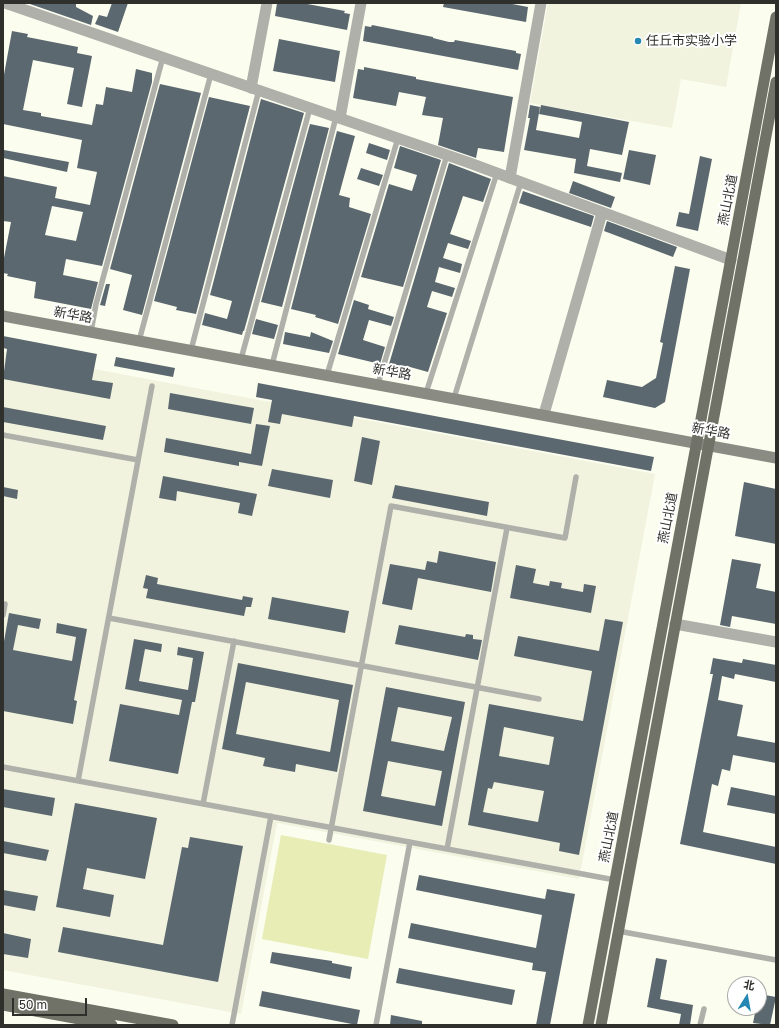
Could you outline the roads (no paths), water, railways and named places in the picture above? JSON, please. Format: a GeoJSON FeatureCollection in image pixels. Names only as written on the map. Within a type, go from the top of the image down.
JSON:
{"type":"FeatureCollection","features":[{"type":"Feature","properties":{"kind":"main road","name":"燕山北道"},"geometry":{"type":"LineString","coordinates":[[588,1025],[776,17]]}},
{"type":"Feature","properties":{"kind":"main road","name":"燕山北道"},"geometry":{"type":"LineString","coordinates":[[601,1025],[776,82]]}},
{"type":"Feature","properties":{"kind":"main road","name":"新华路"},"geometry":{"type":"LineString","coordinates":[[3,316],[544,414],[776,458]]}},
{"type":"Feature","properties":{"kind":"main road"},"geometry":{"type":"LineString","coordinates":[[3,994],[173,1025]]}},
{"type":"Feature","properties":{"kind":"main road"},"geometry":{"type":"LineString","coordinates":[[3,1005],[112,1025]]}},
{"type":"Feature","properties":{"kind":"street"},"geometry":{"type":"LineString","coordinates":[[5,3],[447,155],[730,260]]}},
{"type":"Feature","properties":{"kind":"street"},"geometry":{"type":"LineString","coordinates":[[255,89],[267,3]]}},
{"type":"Feature","properties":{"kind":"street"},"geometry":{"type":"LineString","coordinates":[[338,118],[361,3]]}},
{"type":"Feature","properties":{"kind":"street"},"geometry":{"type":"LineString","coordinates":[[515,180],[541,3]]}},
{"type":"Feature","properties":{"kind":"street"},"geometry":{"type":"LineString","coordinates":[[544,414],[602,213]]}},
{"type":"Feature","properties":{"kind":"street"},"geometry":{"type":"LineString","coordinates":[[675,624],[776,642]]}},
{"type":"Feature","properties":{"kind":"lane"},"geometry":{"type":"LineString","coordinates":[[91,332],[96,304],[163,57]]}},
{"type":"Feature","properties":{"kind":"lane"},"geometry":{"type":"LineString","coordinates":[[139,341],[211,74]]}},
{"type":"Feature","properties":{"kind":"lane"},"geometry":{"type":"LineString","coordinates":[[191,350],[255,89]]}},
{"type":"Feature","properties":{"kind":"lane"},"geometry":{"type":"LineString","coordinates":[[241,359],[310,108]]}},
{"type":"Feature","properties":{"kind":"lane"},"geometry":{"type":"LineString","coordinates":[[272,365],[338,118]]}},
{"type":"Feature","properties":{"kind":"lane"},"geometry":{"type":"LineString","coordinates":[[327,375],[398,138]]}},
{"type":"Feature","properties":{"kind":"lane"},"geometry":{"type":"LineString","coordinates":[[378,384],[447,155]]}},
{"type":"Feature","properties":{"kind":"lane"},"geometry":{"type":"LineString","coordinates":[[426,393],[497,173]]}},
{"type":"Feature","properties":{"kind":"lane"},"geometry":{"type":"LineString","coordinates":[[454,398],[515,180]]}},
{"type":"Feature","properties":{"kind":"lane"},"geometry":{"type":"LineString","coordinates":[[78,781],[152,386]]}},
{"type":"Feature","properties":{"kind":"lane"},"geometry":{"type":"LineString","coordinates":[[3,435],[138,460]]}},
{"type":"Feature","properties":{"kind":"lane"},"geometry":{"type":"LineString","coordinates":[[329,840],[391,506],[565,538],[576,476]]}},
{"type":"Feature","properties":{"kind":"lane"},"geometry":{"type":"LineString","coordinates":[[447,849],[507,528]]}},
{"type":"Feature","properties":{"kind":"lane"},"geometry":{"type":"LineString","coordinates":[[3,615],[5,604]]}},
{"type":"Feature","properties":{"kind":"lane"},"geometry":{"type":"LineString","coordinates":[[109,618],[539,699]]}},
{"type":"Feature","properties":{"kind":"lane"},"geometry":{"type":"LineString","coordinates":[[203,804],[234,642]]}},
{"type":"Feature","properties":{"kind":"lane"},"geometry":{"type":"LineString","coordinates":[[3,767],[615,880]]}},
{"type":"Feature","properties":{"kind":"lane"},"geometry":{"type":"LineString","coordinates":[[232,1025],[270,816]]}},
{"type":"Feature","properties":{"kind":"lane"},"geometry":{"type":"LineString","coordinates":[[376,1025],[410,842]]}},
{"type":"Feature","properties":{"kind":"lane"},"geometry":{"type":"LineString","coordinates":[[618,931],[776,960]]}},
{"type":"Feature","properties":{"kind":"lane"},"geometry":{"type":"LineString","coordinates":[[700,1025],[704,1009]]}},
{"type":"Feature","properties":{"kind":"place","name":"任丘市实验小学"},"geometry":{"type":"Point","coordinates":[638,41]}}]}
